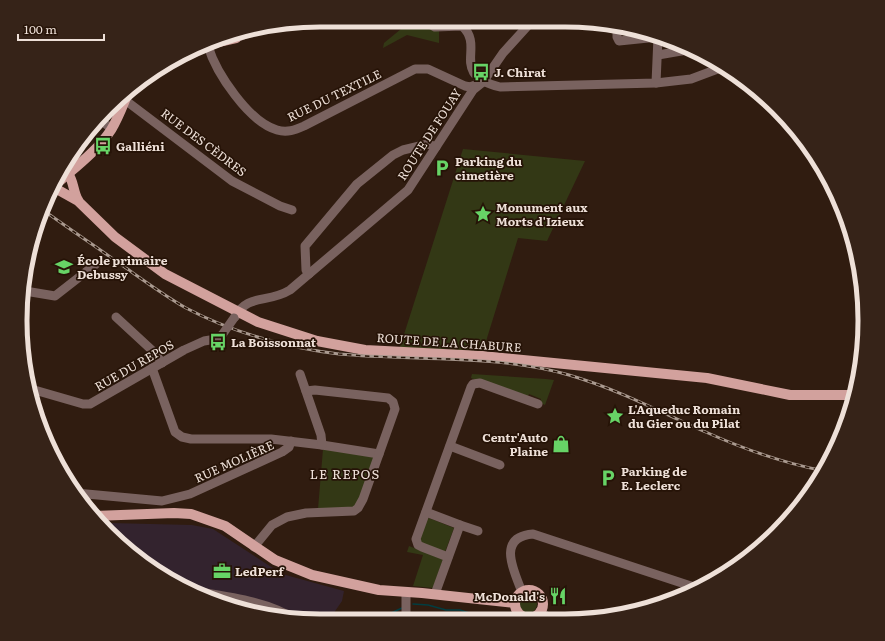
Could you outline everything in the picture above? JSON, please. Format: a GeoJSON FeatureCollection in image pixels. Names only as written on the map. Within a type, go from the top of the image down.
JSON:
{"type":"FeatureCollection","features":[{"type":"Feature","properties":{"kind":"main road"},"geometry":{"type":"LineString","coordinates":[[64,177],[96,148],[112,129],[123,104]]}},
{"type":"Feature","properties":{"kind":"main road","name":"ROUTE DE LA CHABURE"},"geometry":{"type":"LineString","coordinates":[[68,174],[72,180],[75,194],[81,203],[115,237],[149,263],[235,315],[297,336],[364,350],[482,356],[706,378],[799,396],[848,395]]}},
{"type":"Feature","properties":{"kind":"main road","name":"ROUTE DE LA CHABURE"},"geometry":{"type":"LineString","coordinates":[[57,191],[81,203]]}},
{"type":"Feature","properties":{"kind":"main road"},"geometry":{"type":"LineString","coordinates":[[102,516],[174,513],[191,514],[225,526],[254,547],[287,566],[312,575],[379,590],[435,594],[515,603]]}},
{"type":"Feature","properties":{"kind":"main road"},"geometry":{"type":"LineString","coordinates":[[522,614],[517,611],[515,603],[517,596],[522,592],[531,590],[539,595],[542,603],[540,611],[536,614]]}},
{"type":"Feature","properties":{"kind":"street"},"geometry":{"type":"LineString","coordinates":[[462,27],[465,29],[469,38],[471,68],[474,75],[483,82],[500,87],[656,83],[691,79],[717,69]]}},
{"type":"Feature","properties":{"kind":"street","name":"ROUTE DE FOUAY"},"geometry":{"type":"LineString","coordinates":[[235,315],[248,302],[275,298],[282,295],[408,190],[472,90],[483,82],[502,53],[527,27]]}},
{"type":"Feature","properties":{"kind":"street"},"geometry":{"type":"LineString","coordinates":[[617,32],[618,40],[622,42],[645,39]]}},
{"type":"Feature","properties":{"kind":"street"},"geometry":{"type":"LineString","coordinates":[[656,83],[658,43]]}},
{"type":"Feature","properties":{"kind":"street","name":"RUE DU TEXTILE"},"geometry":{"type":"LineString","coordinates":[[209,49],[217,66],[240,100],[263,124],[278,130],[288,131],[300,128],[415,69],[428,69],[470,87],[483,82]]}},
{"type":"Feature","properties":{"kind":"street"},"geometry":{"type":"LineString","coordinates":[[658,55],[681,51]]}},
{"type":"Feature","properties":{"kind":"street","name":"RUE DES CÈDRES"},"geometry":{"type":"LineString","coordinates":[[129,98],[232,181],[280,206],[292,210]]}},
{"type":"Feature","properties":{"kind":"street"},"geometry":{"type":"LineString","coordinates":[[104,123],[112,129]]}},
{"type":"Feature","properties":{"kind":"street"},"geometry":{"type":"LineString","coordinates":[[309,274],[306,270],[304,246],[357,184],[398,152],[428,144],[436,146]]}},
{"type":"Feature","properties":{"kind":"street"},"geometry":{"type":"LineString","coordinates":[[29,292],[55,296],[96,264]]}},
{"type":"Feature","properties":{"kind":"street","name":"RUE DU REPOS"},"geometry":{"type":"LineString","coordinates":[[36,391],[83,404],[90,404],[152,368],[200,343],[216,340],[222,335],[235,315]]}},
{"type":"Feature","properties":{"kind":"street"},"geometry":{"type":"LineString","coordinates":[[116,317],[155,353],[162,363]]}},
{"type":"Feature","properties":{"kind":"street"},"geometry":{"type":"LineString","coordinates":[[152,368],[175,432],[182,437],[191,439],[271,439],[379,454]]}},
{"type":"Feature","properties":{"kind":"street"},"geometry":{"type":"LineString","coordinates":[[300,374],[322,435],[322,445]]}},
{"type":"Feature","properties":{"kind":"street"},"geometry":{"type":"LineString","coordinates":[[448,557],[422,548],[416,542],[456,425],[473,384],[480,383],[538,404]]}},
{"type":"Feature","properties":{"kind":"street"},"geometry":{"type":"LineString","coordinates":[[254,547],[272,525],[286,516],[306,513],[349,512],[358,508],[395,409],[391,400],[315,390],[306,391]]}},
{"type":"Feature","properties":{"kind":"street","name":"RUE MOLIÈRE"},"geometry":{"type":"LineString","coordinates":[[84,494],[162,501],[182,497],[282,452],[289,447],[291,441]]}},
{"type":"Feature","properties":{"kind":"street"},"geometry":{"type":"LineString","coordinates":[[450,446],[500,465]]}},
{"type":"Feature","properties":{"kind":"street"},"geometry":{"type":"LineString","coordinates":[[426,512],[478,531]]}},
{"type":"Feature","properties":{"kind":"street"},"geometry":{"type":"LineString","coordinates":[[435,594],[460,525]]}},
{"type":"Feature","properties":{"kind":"street"},"geometry":{"type":"LineString","coordinates":[[522,592],[512,566],[510,552],[516,540],[533,534],[690,586]]}},
{"type":"Feature","properties":{"kind":"street"},"geometry":{"type":"LineString","coordinates":[[406,592],[406,614]]}},
{"type":"Feature","properties":{"kind":"street"},"geometry":{"type":"LineString","coordinates":[[225,598],[266,606],[278,610]]}},
{"type":"Feature","properties":{"kind":"street"},"geometry":{"type":"LineString","coordinates":[[540,611],[544,614]]}},
{"type":"Feature","properties":{"kind":"shaded area"},"geometry":{"type":"Polygon","coordinates":[[[109,523],[192,525],[213,529],[282,574],[344,591],[342,601],[333,614],[301,613],[245,604],[208,592],[157,565],[127,541],[109,523]]]}},
{"type":"Feature","properties":{"kind":"green space"},"geometry":{"type":"Polygon","coordinates":[[[403,27],[425,27],[439,30],[439,43],[407,35],[383,48],[384,43],[403,27]]]}},
{"type":"Feature","properties":{"kind":"green space"},"geometry":{"type":"Polygon","coordinates":[[[463,149],[585,161],[547,241],[518,238],[483,351],[400,347],[463,149]]]}},
{"type":"Feature","properties":{"kind":"green space"},"geometry":{"type":"Polygon","coordinates":[[[472,374],[554,380],[545,405],[540,403],[541,399],[529,394],[527,398],[471,378],[472,374]]]}},
{"type":"Feature","properties":{"kind":"green space"},"geometry":{"type":"Polygon","coordinates":[[[323,449],[373,457],[374,459],[359,503],[354,507],[318,509],[323,449]]]}},
{"type":"Feature","properties":{"kind":"green space"},"geometry":{"type":"Polygon","coordinates":[[[429,518],[454,528],[445,552],[421,543],[419,539],[427,519],[429,518]]]}},
{"type":"Feature","properties":{"kind":"green space"},"geometry":{"type":"Polygon","coordinates":[[[409,546],[443,559],[433,588],[413,586],[423,555],[407,552],[409,546]]]}},
{"type":"Feature","properties":{"kind":"green space"},"geometry":{"type":"Polygon","coordinates":[[[528,595],[534,598],[537,604],[534,610],[528,613],[522,610],[519,604],[522,598],[528,595]]]}},
{"type":"Feature","properties":{"kind":"waterway"},"geometry":{"type":"LineString","coordinates":[[413,604],[428,605],[446,610],[460,610],[472,614]]}},
{"type":"Feature","properties":{"kind":"waterway"},"geometry":{"type":"LineString","coordinates":[[389,614],[402,608]]}},
{"type":"Feature","properties":{"kind":"railway"},"geometry":{"type":"LineString","coordinates":[[47,213],[156,289],[186,308],[203,317],[241,332],[300,348],[339,354],[483,361],[541,368],[588,381],[623,394],[737,445],[780,460],[818,469]]}},
{"type":"Feature","properties":{"kind":"place","name":"J. Chirat"},"geometry":{"type":"Point","coordinates":[481,72]}},
{"type":"Feature","properties":{"kind":"place","name":"Galliéni"},"geometry":{"type":"Point","coordinates":[103,146]}},
{"type":"Feature","properties":{"kind":"place","name":"Parking du cimetière"},"geometry":{"type":"Point","coordinates":[442,168]}},
{"type":"Feature","properties":{"kind":"place","name":"Monument aux Morts d'Izieux"},"geometry":{"type":"Point","coordinates":[483,214]}},
{"type":"Feature","properties":{"kind":"place","name":"École primaire Debussy"},"geometry":{"type":"Point","coordinates":[64,267]}},
{"type":"Feature","properties":{"kind":"place","name":"La Boissonnat"},"geometry":{"type":"Point","coordinates":[218,342]}},
{"type":"Feature","properties":{"kind":"place","name":"L'Aqueduc Romain du Gier ou du Pilat"},"geometry":{"type":"Point","coordinates":[615,416]}},
{"type":"Feature","properties":{"kind":"place","name":"Centr'Auto Plaine"},"geometry":{"type":"Point","coordinates":[561,444]}},
{"type":"Feature","properties":{"kind":"place","name":"Parking de E. Leclerc"},"geometry":{"type":"Point","coordinates":[608,478]}},
{"type":"Feature","properties":{"kind":"place","name":"LedPerf"},"geometry":{"type":"Point","coordinates":[222,571]}},
{"type":"Feature","properties":{"kind":"place","name":"McDonald's"},"geometry":{"type":"Point","coordinates":[558,596]}},
{"type":"Feature","properties":{"kind":"district","name":"LE REPOS"},"geometry":{"type":"Point","coordinates":[345,473]}}]}
